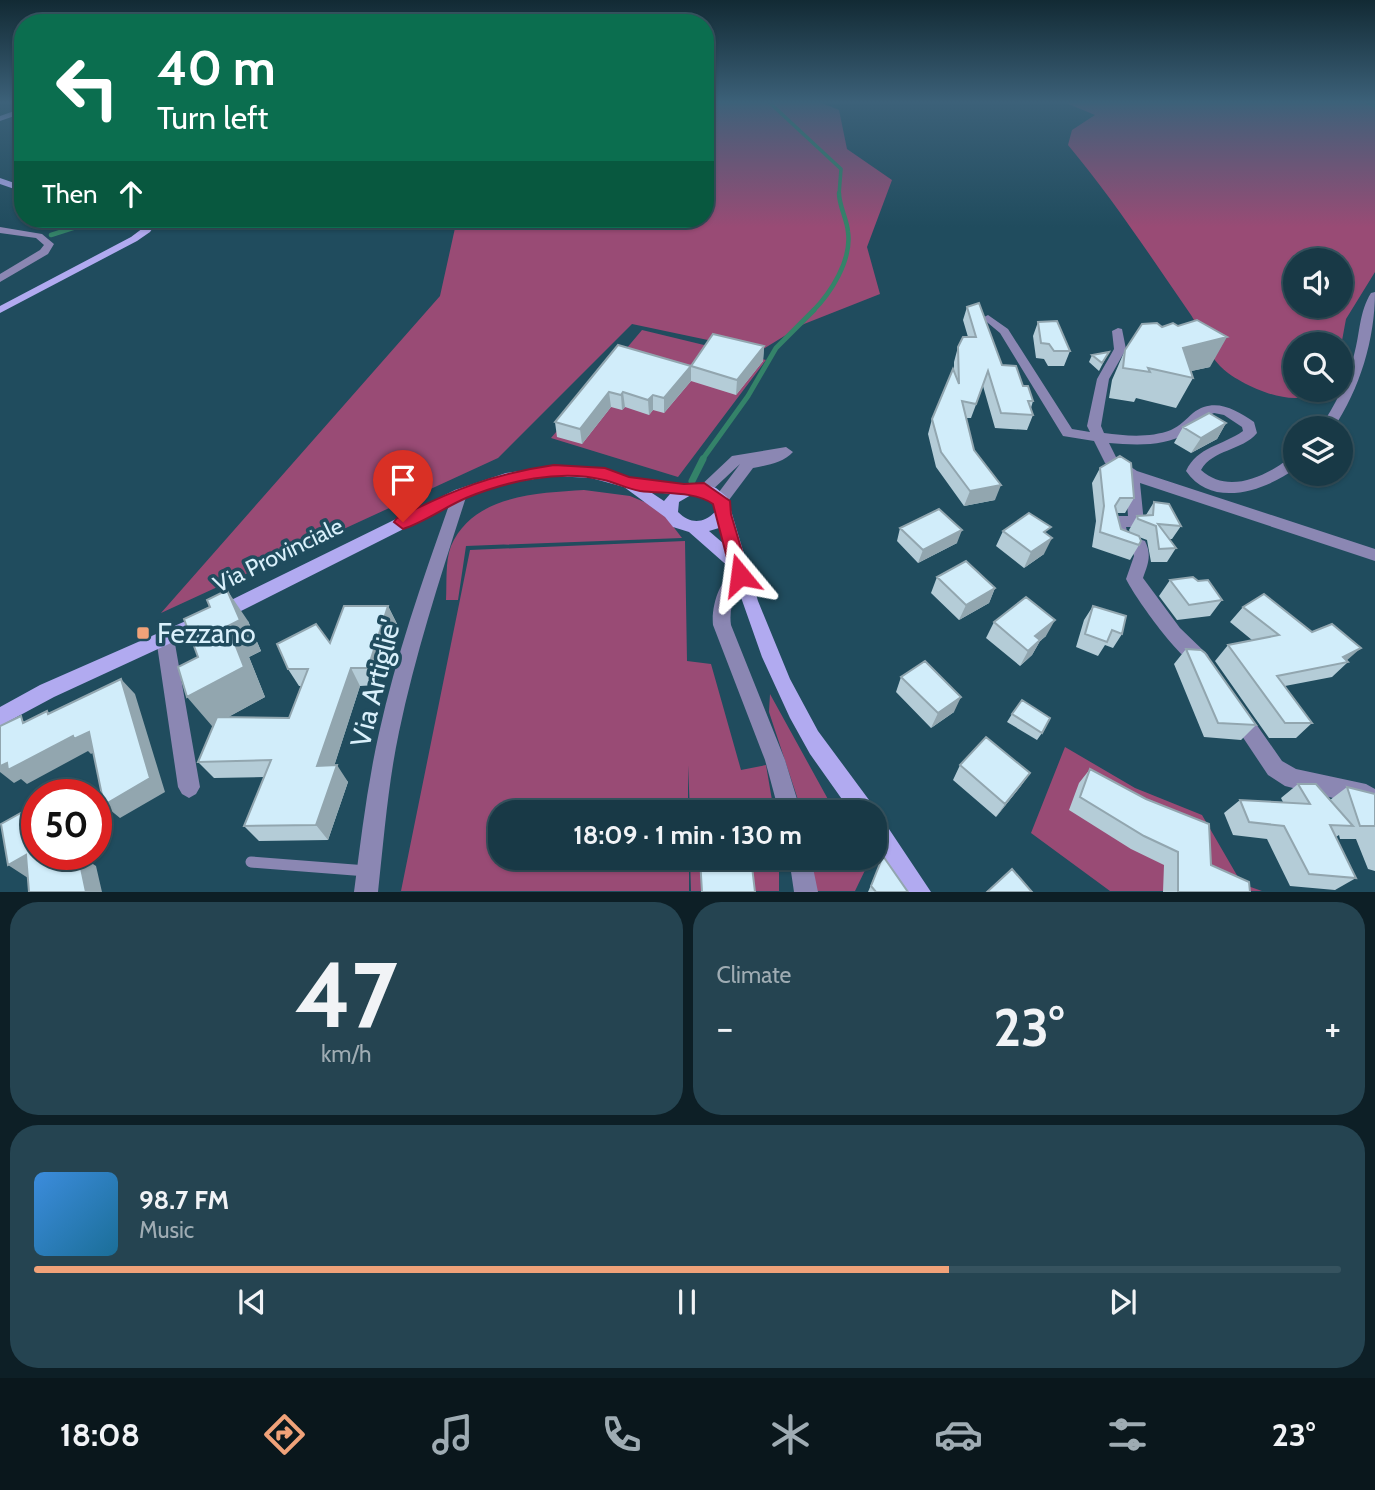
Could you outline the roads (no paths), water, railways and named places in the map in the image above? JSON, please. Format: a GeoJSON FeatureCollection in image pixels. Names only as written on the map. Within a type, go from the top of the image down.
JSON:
{"type":"FeatureCollection","features":[{"type":"Feature","properties":{"kind":"main road"},"geometry":{"type":"LineString","coordinates":[[0,310],[134,239],[148,228]]}},
{"type":"Feature","properties":{"kind":"main road","name":"Via Provinciale"},"geometry":{"type":"LineString","coordinates":[[0,717],[47,691],[262,594],[460,494],[506,478],[554,471],[605,474],[627,483]]}},
{"type":"Feature","properties":{"kind":"main road"},"geometry":{"type":"LineString","coordinates":[[627,483],[684,490],[704,489],[722,507],[738,570],[796,709],[813,740],[856,800]]}},
{"type":"Feature","properties":{"kind":"main road"},"geometry":{"type":"LineString","coordinates":[[627,483],[670,513],[678,523],[695,528],[712,525],[722,507]]}},
{"type":"Feature","properties":{"kind":"main road"},"geometry":{"type":"LineString","coordinates":[[670,513],[672,500],[684,490]]}},
{"type":"Feature","properties":{"kind":"main road"},"geometry":{"type":"LineString","coordinates":[[695,528],[738,570]]}},
{"type":"Feature","properties":{"kind":"main road"},"geometry":{"type":"LineString","coordinates":[[887,845],[920,891]]}},
{"type":"Feature","properties":{"kind":"street"},"geometry":{"type":"LineString","coordinates":[[0,230],[39,236],[49,244],[44,252],[0,279]]}},
{"type":"Feature","properties":{"kind":"street"},"geometry":{"type":"LineString","coordinates":[[1333,416],[1351,380],[1362,348],[1368,306],[1375,295]]}},
{"type":"Feature","properties":{"kind":"street"},"geometry":{"type":"LineString","coordinates":[[988,318],[1004,331],[1068,433],[1099,438],[1164,436],[1188,427],[1206,411],[1220,410],[1249,425],[1250,433],[1199,461],[1193,469],[1198,477],[1225,489],[1238,488],[1283,471]]}},
{"type":"Feature","properties":{"kind":"street"},"geometry":{"type":"LineString","coordinates":[[1118,331],[1120,349],[1103,379],[1094,426],[1110,460],[1132,475],[1375,555]]}},
{"type":"Feature","properties":{"kind":"street"},"geometry":{"type":"LineString","coordinates":[[704,489],[737,459],[786,452],[770,460],[748,464],[722,507]]}},
{"type":"Feature","properties":{"kind":"street"},"geometry":{"type":"LineString","coordinates":[[1132,475],[1136,523],[1117,520],[1121,539],[1139,545],[1142,556],[1134,579],[1151,605],[1208,672]]}},
{"type":"Feature","properties":{"kind":"street","name":"Via Artiglie'"},"geometry":{"type":"LineString","coordinates":[[366,891],[382,769],[398,696],[432,577],[460,494]]}},
{"type":"Feature","properties":{"kind":"street"},"geometry":{"type":"LineString","coordinates":[[738,570],[723,600],[720,614],[722,625],[775,760],[787,800]]}},
{"type":"Feature","properties":{"kind":"street"},"geometry":{"type":"LineString","coordinates":[[165,638],[189,787]]}},
{"type":"Feature","properties":{"kind":"street"},"geometry":{"type":"LineString","coordinates":[[1230,704],[1275,768],[1292,779],[1366,795],[1375,802]]}},
{"type":"Feature","properties":{"kind":"street"},"geometry":{"type":"LineString","coordinates":[[802,870],[806,891]]}},
{"type":"Feature","properties":{"kind":"lane"},"geometry":{"type":"LineString","coordinates":[[251,862],[369,871]]}},
{"type":"Feature","properties":{"kind":"waterway"},"geometry":{"type":"LineString","coordinates":[[815,145],[841,169],[839,194]]}},
{"type":"Feature","properties":{"kind":"waterway"},"geometry":{"type":"LineString","coordinates":[[812,312],[833,286],[847,254],[848,232],[839,194]]}},
{"type":"Feature","properties":{"kind":"waterway"},"geometry":{"type":"LineString","coordinates":[[51,235],[73,228]]}},
{"type":"Feature","properties":{"kind":"waterway"},"geometry":{"type":"LineString","coordinates":[[702,460],[748,396],[776,348],[812,312]]}},
{"type":"Feature","properties":{"kind":"waterway"},"geometry":{"type":"LineString","coordinates":[[692,481],[703,459]]}},
{"type":"Feature","properties":{"kind":"place","name":"Fezzano"},"geometry":{"type":"Point","coordinates":[143,633]}}]}
